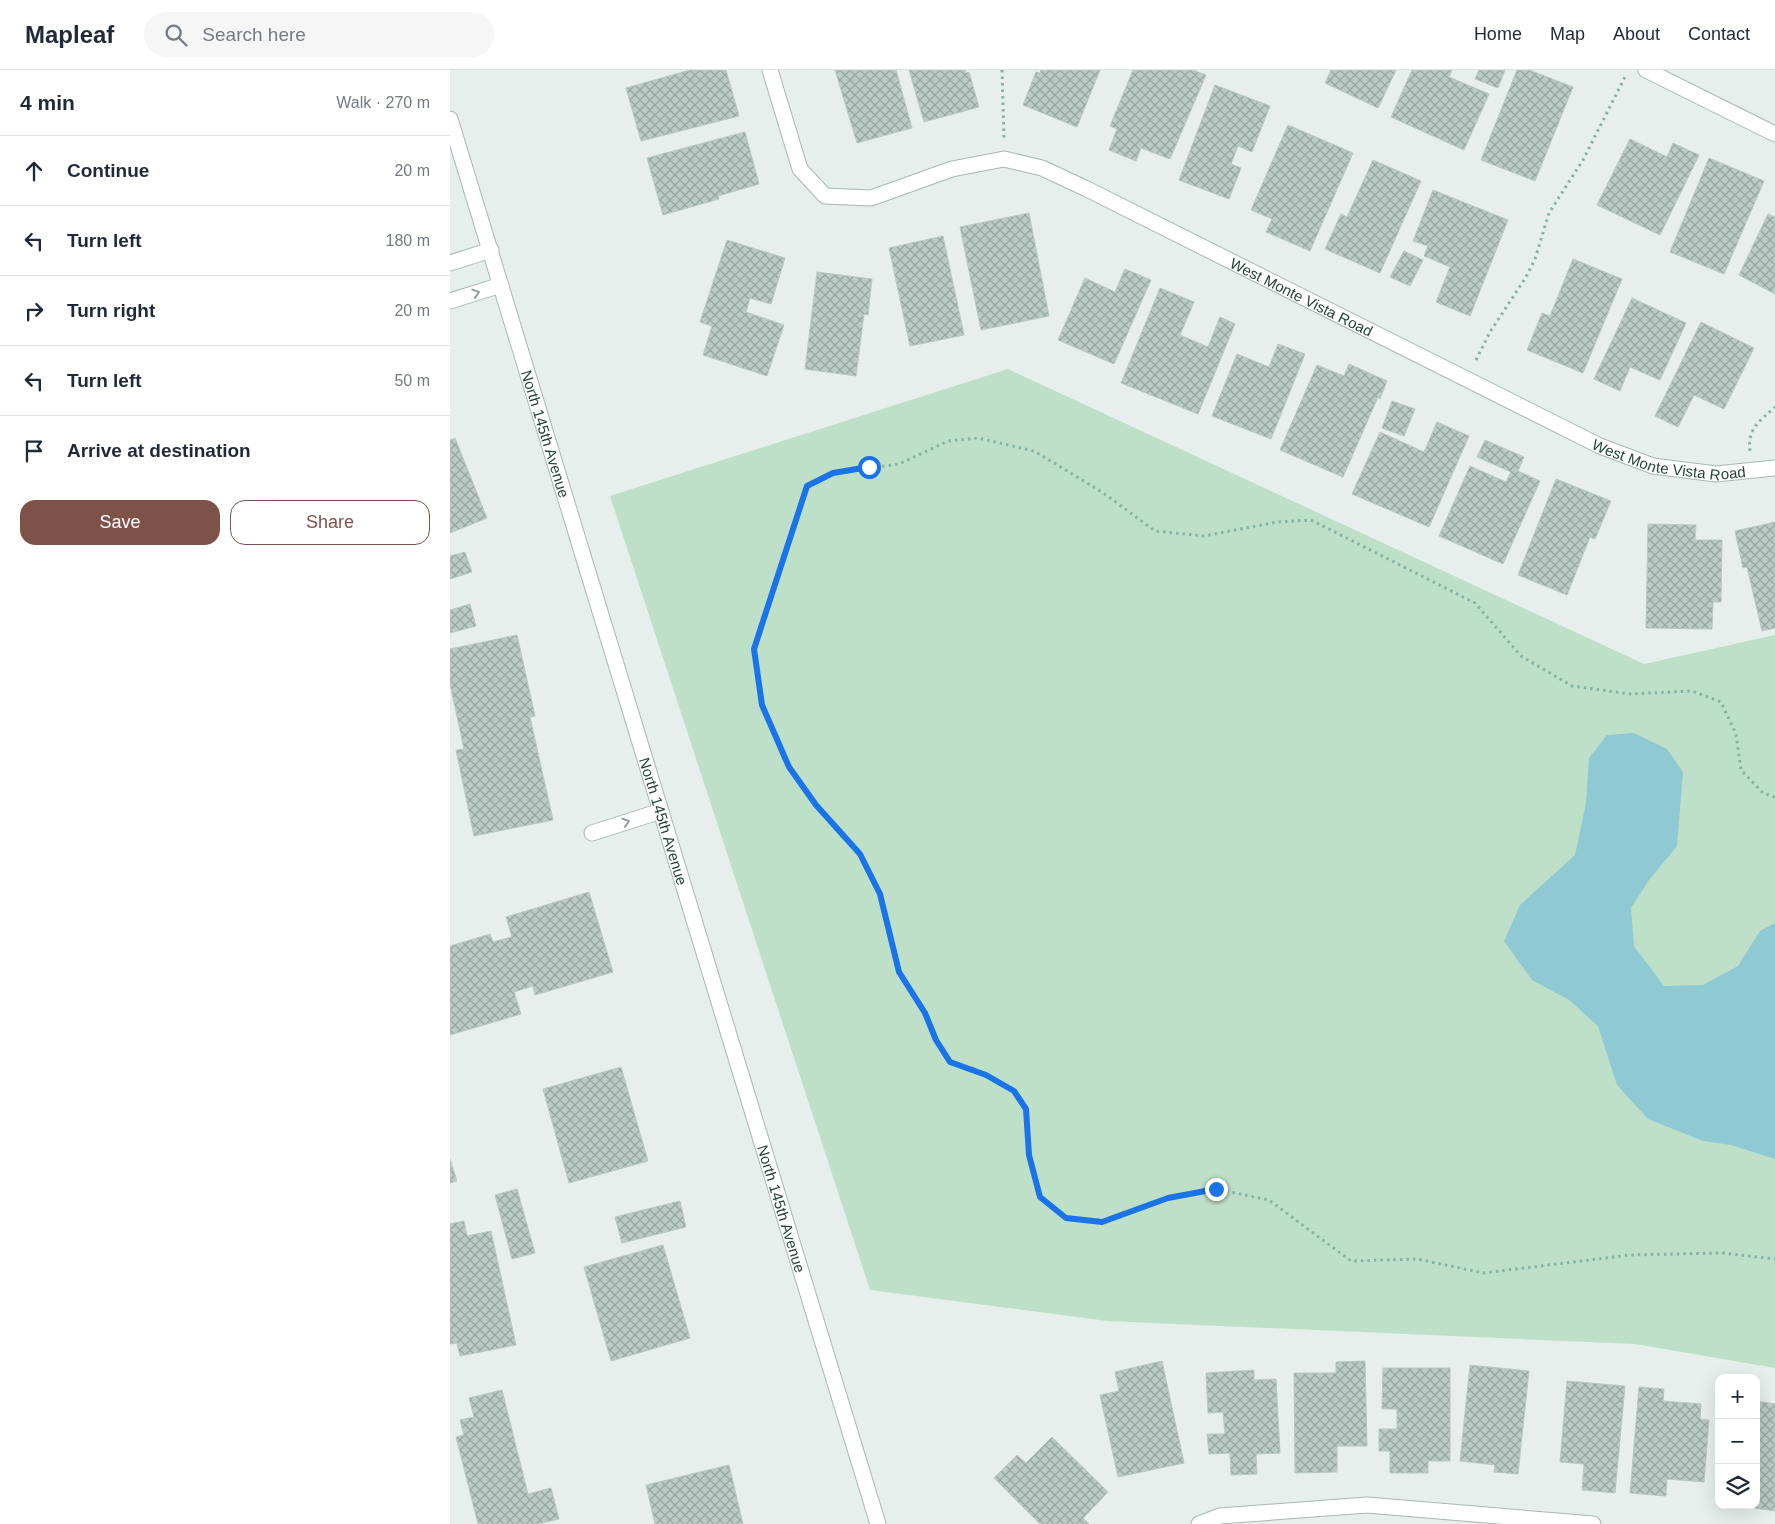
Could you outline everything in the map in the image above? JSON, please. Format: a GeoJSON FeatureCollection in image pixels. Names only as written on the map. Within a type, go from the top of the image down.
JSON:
{"type":"FeatureCollection","features":[{"type":"Feature","properties":{"kind":"street","name":"West Monte Vista Road"},"geometry":{"type":"LineString","coordinates":[[770,70],[800,169],[825,196],[871,198],[952,169],[1004,160],[1042,168],[1600,446],[1654,466],[1716,474],[1775,468]]}},
{"type":"Feature","properties":{"kind":"street"},"geometry":{"type":"LineString","coordinates":[[1646,70],[1775,134]]}},
{"type":"Feature","properties":{"kind":"street","name":"North 145th Avenue"},"geometry":{"type":"LineString","coordinates":[[450,119],[878,1524]]}},
{"type":"Feature","properties":{"kind":"street"},"geometry":{"type":"LineString","coordinates":[[450,263],[491,250]]}},
{"type":"Feature","properties":{"kind":"street"},"geometry":{"type":"LineString","coordinates":[[450,301],[501,285]]}},
{"type":"Feature","properties":{"kind":"street"},"geometry":{"type":"LineString","coordinates":[[592,833],[661,811]]}},
{"type":"Feature","properties":{"kind":"street"},"geometry":{"type":"LineString","coordinates":[[1199,1524],[1220,1516],[1367,1505],[1593,1524]]}},
{"type":"Feature","properties":{"kind":"path"},"geometry":{"type":"LineString","coordinates":[[1002,70],[1005,131],[1004,160]]}},
{"type":"Feature","properties":{"kind":"path"},"geometry":{"type":"LineString","coordinates":[[1468,379],[1490,332],[1526,277],[1535,259],[1549,213],[1583,160],[1628,70]]}},
{"type":"Feature","properties":{"kind":"path"},"geometry":{"type":"LineString","coordinates":[[1752,471],[1750,435],[1758,421],[1775,407]]}},
{"type":"Feature","properties":{"kind":"path"},"geometry":{"type":"LineString","coordinates":[[1775,797],[1764,793],[1741,770],[1736,734],[1721,702],[1692,691],[1630,694],[1572,686],[1521,656],[1474,603],[1312,520],[1277,522],[1204,536],[1155,531],[1102,492],[1034,451],[978,438],[948,441],[899,464],[833,473],[807,486],[754,649],[762,705],[789,767],[816,805],[860,854],[880,894],[899,972],[925,1013],[936,1040],[950,1062],[986,1075],[1014,1091],[1026,1109],[1029,1155],[1040,1197],[1066,1218],[1102,1222],[1168,1198],[1216,1189],[1269,1200],[1324,1243],[1351,1261],[1417,1259],[1483,1273],[1630,1255],[1722,1253],[1775,1259]]}},
{"type":"Feature","properties":{"kind":"green space"},"geometry":{"type":"Polygon","coordinates":[[[1008,369],[1644,664],[1775,635],[1775,1368],[1635,1344],[1107,1321],[870,1290],[610,496],[1008,369]]]}},
{"type":"Feature","properties":{"kind":"water"},"geometry":{"type":"Polygon","coordinates":[[[1634,733],[1667,749],[1683,772],[1677,846],[1649,880],[1631,908],[1634,946],[1664,986],[1703,985],[1738,966],[1760,931],[1775,923],[1775,1159],[1731,1145],[1703,1141],[1648,1119],[1617,1085],[1598,1026],[1569,1000],[1532,980],[1504,941],[1520,905],[1575,855],[1586,803],[1589,758],[1607,735],[1634,733]]]}},
{"type":"Feature","properties":{"kind":"building"},"geometry":{"type":"Polygon","coordinates":[[[690,70],[726,70],[739,116],[641,141],[626,88],[690,70]]]}},
{"type":"Feature","properties":{"kind":"building"},"geometry":{"type":"Polygon","coordinates":[[[835,70],[896,70],[912,128],[857,143],[835,70]]]}},
{"type":"Feature","properties":{"kind":"building"},"geometry":{"type":"Polygon","coordinates":[[[909,70],[965,70],[966,73],[969,72],[979,107],[924,122],[909,70]]]}},
{"type":"Feature","properties":{"kind":"building"},"geometry":{"type":"Polygon","coordinates":[[[1041,70],[1100,70],[1077,127],[1023,105],[1036,72],[1040,73],[1041,70]]]}},
{"type":"Feature","properties":{"kind":"building"},"geometry":{"type":"Polygon","coordinates":[[[1133,70],[1193,70],[1206,75],[1170,159],[1141,148],[1136,161],[1109,150],[1117,129],[1110,126],[1133,70]]]}},
{"type":"Feature","properties":{"kind":"building"},"geometry":{"type":"Polygon","coordinates":[[[1331,70],[1396,70],[1378,108],[1325,83],[1331,70]]]}},
{"type":"Feature","properties":{"kind":"building"},"geometry":{"type":"Polygon","coordinates":[[[1412,70],[1452,70],[1449,77],[1489,94],[1464,150],[1391,117],[1412,70]]]}},
{"type":"Feature","properties":{"kind":"building"},"geometry":{"type":"Polygon","coordinates":[[[1479,70],[1505,70],[1498,88],[1475,79],[1479,70]]]}},
{"type":"Feature","properties":{"kind":"building"},"geometry":{"type":"Polygon","coordinates":[[[1517,70],[1529,70],[1573,87],[1535,181],[1481,160],[1517,70]]]}},
{"type":"Feature","properties":{"kind":"building"},"geometry":{"type":"Polygon","coordinates":[[[1215,85],[1270,106],[1252,152],[1238,146],[1231,164],[1241,168],[1229,199],[1179,180],[1215,85]]]}},
{"type":"Feature","properties":{"kind":"building"},"geometry":{"type":"Polygon","coordinates":[[[1288,125],[1353,153],[1310,251],[1266,232],[1272,219],[1251,210],[1288,125]]]}},
{"type":"Feature","properties":{"kind":"building"},"geometry":{"type":"Polygon","coordinates":[[[745,132],[759,184],[718,196],[719,199],[663,215],[647,158],[745,132]]]}},
{"type":"Feature","properties":{"kind":"building"},"geometry":{"type":"Polygon","coordinates":[[[1630,139],[1667,157],[1673,143],[1699,155],[1660,235],[1597,205],[1630,139]]]}},
{"type":"Feature","properties":{"kind":"building"},"geometry":{"type":"Polygon","coordinates":[[[1709,158],[1764,181],[1724,274],[1670,252],[1709,158]]]}},
{"type":"Feature","properties":{"kind":"building"},"geometry":{"type":"Polygon","coordinates":[[[1373,160],[1421,181],[1380,273],[1325,249],[1341,214],[1347,217],[1373,160]]]}},
{"type":"Feature","properties":{"kind":"building"},"geometry":{"type":"Polygon","coordinates":[[[1433,190],[1508,220],[1470,316],[1436,302],[1450,267],[1424,256],[1428,246],[1413,241],[1433,190]]]}},
{"type":"Feature","properties":{"kind":"building"},"geometry":{"type":"Polygon","coordinates":[[[1029,213],[1049,316],[981,330],[960,227],[1029,213]]]}},
{"type":"Feature","properties":{"kind":"building"},"geometry":{"type":"Polygon","coordinates":[[[1768,214],[1775,217],[1775,294],[1739,275],[1768,214]]]}},
{"type":"Feature","properties":{"kind":"building"},"geometry":{"type":"Polygon","coordinates":[[[943,236],[964,335],[910,346],[889,248],[943,236]]]}},
{"type":"Feature","properties":{"kind":"building"},"geometry":{"type":"Polygon","coordinates":[[[727,240],[785,258],[771,304],[750,298],[746,312],[784,325],[767,376],[703,355],[712,326],[700,322],[727,240]]]}},
{"type":"Feature","properties":{"kind":"building"},"geometry":{"type":"Polygon","coordinates":[[[1404,251],[1423,260],[1410,286],[1390,277],[1404,251]]]}},
{"type":"Feature","properties":{"kind":"building"},"geometry":{"type":"Polygon","coordinates":[[[1573,259],[1622,279],[1583,373],[1527,350],[1542,313],[1550,316],[1573,259]]]}},
{"type":"Feature","properties":{"kind":"building"},"geometry":{"type":"Polygon","coordinates":[[[1125,269],[1151,280],[1114,364],[1058,340],[1085,278],[1115,292],[1125,269]]]}},
{"type":"Feature","properties":{"kind":"building"},"geometry":{"type":"Polygon","coordinates":[[[817,272],[872,279],[868,315],[864,314],[856,376],[805,369],[817,272]]]}},
{"type":"Feature","properties":{"kind":"building"},"geometry":{"type":"Polygon","coordinates":[[[1160,288],[1194,302],[1180,335],[1208,347],[1220,317],[1235,324],[1198,414],[1121,383],[1160,288]]]}},
{"type":"Feature","properties":{"kind":"building"},"geometry":{"type":"Polygon","coordinates":[[[1632,298],[1686,323],[1660,380],[1630,367],[1620,391],[1594,379],[1632,298]]]}},
{"type":"Feature","properties":{"kind":"building"},"geometry":{"type":"Polygon","coordinates":[[[1701,322],[1754,348],[1724,409],[1694,395],[1678,427],[1655,416],[1701,322]]]}},
{"type":"Feature","properties":{"kind":"building"},"geometry":{"type":"Polygon","coordinates":[[[1278,344],[1305,354],[1271,439],[1212,416],[1237,354],[1269,367],[1278,344]]]}},
{"type":"Feature","properties":{"kind":"building"},"geometry":{"type":"Polygon","coordinates":[[[1349,364],[1387,381],[1380,399],[1378,397],[1343,477],[1280,450],[1317,365],[1344,376],[1349,364]]]}},
{"type":"Feature","properties":{"kind":"building"},"geometry":{"type":"Polygon","coordinates":[[[1392,401],[1415,409],[1404,436],[1382,428],[1392,401]]]}},
{"type":"Feature","properties":{"kind":"building"},"geometry":{"type":"Polygon","coordinates":[[[1437,422],[1469,436],[1429,527],[1352,494],[1380,432],[1424,452],[1437,422]]]}},
{"type":"Feature","properties":{"kind":"building"},"geometry":{"type":"Polygon","coordinates":[[[455,438],[487,518],[450,533],[450,440],[455,438]]]}},
{"type":"Feature","properties":{"kind":"building"},"geometry":{"type":"Polygon","coordinates":[[[1485,440],[1524,457],[1518,471],[1540,481],[1503,564],[1439,536],[1470,466],[1506,482],[1511,472],[1477,457],[1485,440]]]}},
{"type":"Feature","properties":{"kind":"building"},"geometry":{"type":"Polygon","coordinates":[[[1556,479],[1611,501],[1595,539],[1590,537],[1567,595],[1518,575],[1556,479]]]}},
{"type":"Feature","properties":{"kind":"building"},"geometry":{"type":"Polygon","coordinates":[[[1775,522],[1775,628],[1762,631],[1747,567],[1743,568],[1735,531],[1775,522]]]}},
{"type":"Feature","properties":{"kind":"building"},"geometry":{"type":"Polygon","coordinates":[[[1648,524],[1696,525],[1695,540],[1722,540],[1721,602],[1713,602],[1712,629],[1646,628],[1648,524]]]}},
{"type":"Feature","properties":{"kind":"building"},"geometry":{"type":"Polygon","coordinates":[[[465,552],[472,572],[450,579],[450,556],[465,552]]]}},
{"type":"Feature","properties":{"kind":"building"},"geometry":{"type":"Polygon","coordinates":[[[470,604],[476,626],[450,633],[450,610],[470,604]]]}},
{"type":"Feature","properties":{"kind":"building"},"geometry":{"type":"Polygon","coordinates":[[[517,635],[535,716],[530,717],[553,820],[474,836],[456,750],[464,749],[450,684],[450,649],[517,635]]]}},
{"type":"Feature","properties":{"kind":"building"},"geometry":{"type":"Polygon","coordinates":[[[589,892],[613,972],[535,995],[533,986],[514,992],[521,1014],[450,1035],[450,946],[490,934],[493,942],[512,937],[506,917],[589,892]]]}},
{"type":"Feature","properties":{"kind":"building"},"geometry":{"type":"Polygon","coordinates":[[[621,1067],[648,1161],[569,1183],[543,1089],[621,1067]]]}},
{"type":"Feature","properties":{"kind":"building"},"geometry":{"type":"Polygon","coordinates":[[[450,1159],[457,1181],[450,1183],[450,1159]]]}},
{"type":"Feature","properties":{"kind":"building"},"geometry":{"type":"Polygon","coordinates":[[[517,1189],[535,1253],[512,1259],[495,1195],[517,1189]]]}},
{"type":"Feature","properties":{"kind":"building"},"geometry":{"type":"Polygon","coordinates":[[[680,1201],[686,1227],[622,1243],[615,1217],[680,1201]]]}},
{"type":"Feature","properties":{"kind":"building"},"geometry":{"type":"Polygon","coordinates":[[[464,1221],[467,1236],[491,1231],[516,1345],[460,1356],[457,1343],[450,1344],[450,1224],[464,1221]]]}},
{"type":"Feature","properties":{"kind":"building"},"geometry":{"type":"Polygon","coordinates":[[[663,1245],[690,1338],[611,1361],[584,1267],[663,1245]]]}},
{"type":"Feature","properties":{"kind":"building"},"geometry":{"type":"Polygon","coordinates":[[[1162,1361],[1184,1463],[1118,1477],[1100,1395],[1119,1391],[1115,1372],[1162,1361]]]}},
{"type":"Feature","properties":{"kind":"building"},"geometry":{"type":"Polygon","coordinates":[[[1365,1361],[1367,1446],[1337,1446],[1337,1472],[1295,1473],[1294,1373],[1336,1373],[1336,1362],[1365,1361]]]}},
{"type":"Feature","properties":{"kind":"building"},"geometry":{"type":"Polygon","coordinates":[[[1470,1365],[1529,1371],[1518,1474],[1494,1472],[1495,1465],[1460,1461],[1470,1365]]]}},
{"type":"Feature","properties":{"kind":"building"},"geometry":{"type":"Polygon","coordinates":[[[1383,1368],[1450,1368],[1450,1461],[1428,1461],[1428,1473],[1390,1473],[1390,1451],[1379,1451],[1379,1429],[1397,1429],[1397,1409],[1382,1409],[1383,1368]]]}},
{"type":"Feature","properties":{"kind":"building"},"geometry":{"type":"Polygon","coordinates":[[[1254,1370],[1254,1380],[1276,1379],[1280,1453],[1256,1454],[1257,1474],[1231,1475],[1230,1453],[1209,1454],[1207,1434],[1225,1434],[1223,1412],[1208,1413],[1206,1373],[1254,1370]]]}},
{"type":"Feature","properties":{"kind":"building"},"geometry":{"type":"Polygon","coordinates":[[[1567,1381],[1625,1386],[1615,1493],[1582,1490],[1584,1464],[1560,1462],[1567,1381]]]}},
{"type":"Feature","properties":{"kind":"building"},"geometry":{"type":"Polygon","coordinates":[[[1639,1387],[1664,1389],[1663,1401],[1701,1404],[1700,1419],[1709,1420],[1704,1482],[1667,1479],[1666,1496],[1630,1493],[1639,1387]]]}},
{"type":"Feature","properties":{"kind":"building"},"geometry":{"type":"Polygon","coordinates":[[[502,1390],[528,1494],[551,1488],[559,1519],[538,1524],[478,1524],[456,1437],[464,1435],[460,1420],[474,1417],[469,1398],[502,1390]]]}},
{"type":"Feature","properties":{"kind":"building"},"geometry":{"type":"Polygon","coordinates":[[[1760,1402],[1775,1404],[1775,1511],[1760,1509],[1760,1402]]]}},
{"type":"Feature","properties":{"kind":"building"},"geometry":{"type":"Polygon","coordinates":[[[1052,1437],[1108,1492],[1083,1518],[1089,1524],[1040,1524],[994,1478],[1017,1455],[1026,1463],[1052,1437]]]}},
{"type":"Feature","properties":{"kind":"building"},"geometry":{"type":"Polygon","coordinates":[[[729,1465],[743,1524],[655,1524],[646,1485],[729,1465]]]}},
{"type":"Feature","properties":{"kind":"route"},"geometry":{"type":"LineString","coordinates":[[869,467],[833,473],[807,486],[754,649],[762,705],[789,767],[816,805],[860,854],[880,894],[899,972],[925,1013],[936,1040],[950,1062],[986,1075],[1014,1091],[1026,1109],[1029,1155],[1040,1197],[1066,1218],[1102,1222],[1168,1198],[1216,1189]]}}]}
